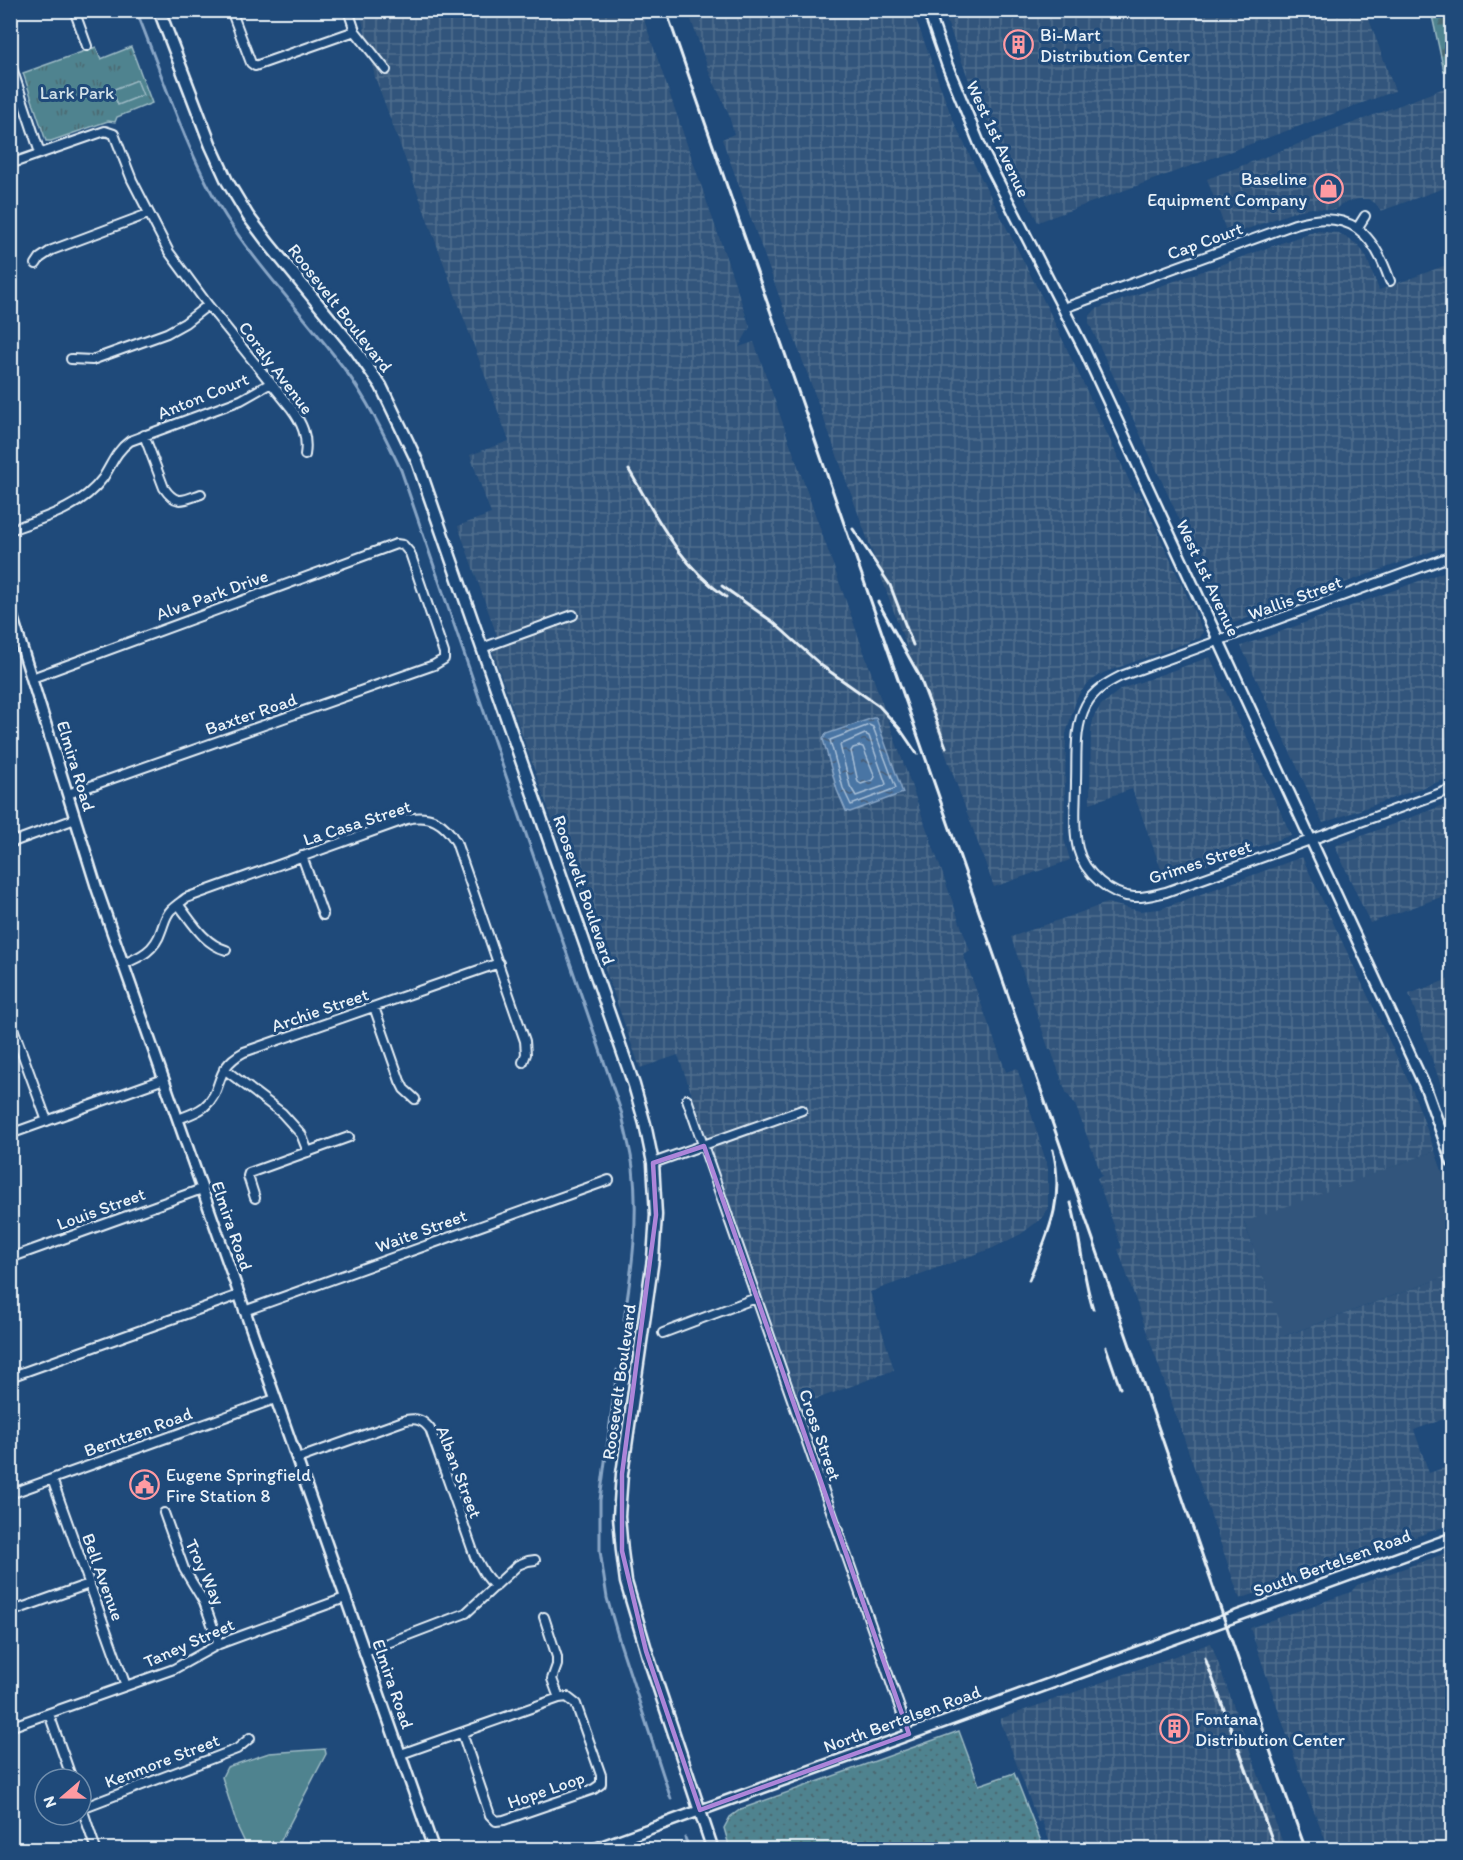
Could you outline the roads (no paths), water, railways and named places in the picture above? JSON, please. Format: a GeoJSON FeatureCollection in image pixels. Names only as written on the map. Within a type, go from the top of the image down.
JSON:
{"type":"FeatureCollection","features":[{"type":"Feature","properties":{"kind":"main road","name":"Roosevelt Boulevard"},"geometry":{"type":"LineString","coordinates":[[159,10],[211,146],[227,181],[248,216],[269,244],[355,349],[381,386],[417,461],[634,1085],[653,1163],[656,1215],[653,1259],[622,1474],[620,1516],[622,1551],[627,1582],[648,1656],[713,1850]]}},
{"type":"Feature","properties":{"kind":"street"},"geometry":{"type":"LineString","coordinates":[[74,10],[87,46]]}},
{"type":"Feature","properties":{"kind":"street"},"geometry":{"type":"LineString","coordinates":[[231,10],[251,63],[258,66],[355,31]]}},
{"type":"Feature","properties":{"kind":"street"},"geometry":{"type":"LineString","coordinates":[[348,10],[355,31],[386,70]]}},
{"type":"Feature","properties":{"kind":"street","name":"West 1st Avenue"},"geometry":{"type":"LineString","coordinates":[[928,10],[951,76],[982,150],[1064,308],[1219,641],[1426,1089],[1452,1161]]}},
{"type":"Feature","properties":{"kind":"street"},"geometry":{"type":"LineString","coordinates":[[10,62],[40,153],[10,164]]}},
{"type":"Feature","properties":{"kind":"street","name":"Coraly Avenue"},"geometry":{"type":"LineString","coordinates":[[40,153],[105,130],[110,131],[117,139],[148,214],[181,270],[299,420],[305,433],[305,455]]}},
{"type":"Feature","properties":{"kind":"street"},"geometry":{"type":"LineString","coordinates":[[36,264],[51,250],[148,214]]}},
{"type":"Feature","properties":{"kind":"street"},"geometry":{"type":"LineString","coordinates":[[1365,216],[1358,227],[1368,236],[1376,249],[1390,281]]}},
{"type":"Feature","properties":{"kind":"street","name":"Cap Court"},"geometry":{"type":"LineString","coordinates":[[1064,308],[1304,222],[1332,220],[1358,227]]}},
{"type":"Feature","properties":{"kind":"street"},"geometry":{"type":"LineString","coordinates":[[71,359],[92,360],[167,333],[185,323],[208,305]]}},
{"type":"Feature","properties":{"kind":"street","name":"Anton Court"},"geometry":{"type":"LineString","coordinates":[[10,530],[74,505],[103,478],[121,447],[130,441],[241,400],[271,383]]}},
{"type":"Feature","properties":{"kind":"street","name":"Anton Court"},"geometry":{"type":"LineString","coordinates":[[144,435],[164,488],[169,495],[182,501],[201,494]]}},
{"type":"Feature","properties":{"kind":"street","name":"Baxter Road"},"geometry":{"type":"LineString","coordinates":[[68,794],[434,665],[444,659],[444,653],[410,553],[403,545]]}},
{"type":"Feature","properties":{"kind":"street","name":"Alva Park Drive"},"geometry":{"type":"LineString","coordinates":[[32,678],[392,546],[403,545]]}},
{"type":"Feature","properties":{"kind":"street","name":"Wallis Street"},"geometry":{"type":"LineString","coordinates":[[1087,703],[1096,691],[1121,676],[1452,556]]}},
{"type":"Feature","properties":{"kind":"street","name":"Elmira Road"},"geometry":{"type":"LineString","coordinates":[[10,609],[95,882],[123,964],[434,1850]]}},
{"type":"Feature","properties":{"kind":"street"},"geometry":{"type":"LineString","coordinates":[[482,648],[573,615]]}},
{"type":"Feature","properties":{"kind":"street","name":"Grimes Street"},"geometry":{"type":"LineString","coordinates":[[1087,703],[1078,725],[1077,741],[1076,832],[1078,851],[1088,868],[1102,884],[1119,894],[1134,897],[1166,892],[1452,789]]}},
{"type":"Feature","properties":{"kind":"street","name":"La Casa Street"},"geometry":{"type":"LineString","coordinates":[[123,964],[139,958],[154,947],[170,911],[194,894],[407,819],[430,818],[441,823],[456,842],[525,1041],[526,1054],[523,1062]]}},
{"type":"Feature","properties":{"kind":"street"},"geometry":{"type":"LineString","coordinates":[[10,843],[75,819]]}},
{"type":"Feature","properties":{"kind":"street"},"geometry":{"type":"LineString","coordinates":[[302,856],[323,915]]}},
{"type":"Feature","properties":{"kind":"street"},"geometry":{"type":"LineString","coordinates":[[178,904],[212,945],[226,950]]}},
{"type":"Feature","properties":{"kind":"street","name":"Archie Street"},"geometry":{"type":"LineString","coordinates":[[178,1119],[204,1107],[212,1098],[229,1062],[244,1052],[499,963]]}},
{"type":"Feature","properties":{"kind":"street"},"geometry":{"type":"LineString","coordinates":[[374,1007],[400,1081],[415,1099]]}},
{"type":"Feature","properties":{"kind":"street"},"geometry":{"type":"LineString","coordinates":[[10,1020],[47,1121]]}},
{"type":"Feature","properties":{"kind":"street"},"geometry":{"type":"LineString","coordinates":[[224,1069],[277,1107],[301,1134],[308,1152]]}},
{"type":"Feature","properties":{"kind":"street"},"geometry":{"type":"LineString","coordinates":[[10,1134],[164,1079]]}},
{"type":"Feature","properties":{"kind":"street","name":"Cross Street"},"geometry":{"type":"LineString","coordinates":[[687,1099],[909,1734]]}},
{"type":"Feature","properties":{"kind":"street"},"geometry":{"type":"LineString","coordinates":[[653,1163],[802,1110]]}},
{"type":"Feature","properties":{"kind":"street"},"geometry":{"type":"LineString","coordinates":[[255,1198],[249,1173],[349,1137]]}},
{"type":"Feature","properties":{"kind":"street","name":"Waite Street"},"geometry":{"type":"LineString","coordinates":[[244,1311],[609,1180]]}},
{"type":"Feature","properties":{"kind":"street","name":"Louis Street"},"geometry":{"type":"LineString","coordinates":[[10,1258],[202,1189]]}},
{"type":"Feature","properties":{"kind":"street"},"geometry":{"type":"LineString","coordinates":[[10,1377],[239,1295]]}},
{"type":"Feature","properties":{"kind":"street"},"geometry":{"type":"LineString","coordinates":[[663,1333],[756,1298]]}},
{"type":"Feature","properties":{"kind":"street","name":"Berntzen Road"},"geometry":{"type":"LineString","coordinates":[[10,1494],[275,1399]]}},
{"type":"Feature","properties":{"kind":"street","name":"Alban Street"},"geometry":{"type":"LineString","coordinates":[[297,1459],[406,1420],[414,1418],[422,1421],[429,1429],[475,1557],[495,1587]]}},
{"type":"Feature","properties":{"kind":"street","name":"Bell Avenue"},"geometry":{"type":"LineString","coordinates":[[52,1479],[126,1686]]}},
{"type":"Feature","properties":{"kind":"street","name":"Troy Way"},"geometry":{"type":"LineString","coordinates":[[164,1513],[184,1569],[204,1602],[219,1644]]}},
{"type":"Feature","properties":{"kind":"street","name":"South Bertelsen Road"},"geometry":{"type":"LineString","coordinates":[[1223,1620],[1452,1538]]}},
{"type":"Feature","properties":{"kind":"street"},"geometry":{"type":"LineString","coordinates":[[364,1652],[462,1615],[518,1565],[536,1560]]}},
{"type":"Feature","properties":{"kind":"street"},"geometry":{"type":"LineString","coordinates":[[10,1612],[89,1584]]}},
{"type":"Feature","properties":{"kind":"street","name":"Taney Street"},"geometry":{"type":"LineString","coordinates":[[10,1727],[180,1666],[219,1644],[345,1598]]}},
{"type":"Feature","properties":{"kind":"street"},"geometry":{"type":"LineString","coordinates":[[401,1754],[559,1698],[552,1679],[557,1657],[544,1617]]}},
{"type":"Feature","properties":{"kind":"street","name":"North Bertelsen Road"},"geometry":{"type":"LineString","coordinates":[[591,1850],[1223,1620]]}},
{"type":"Feature","properties":{"kind":"street","name":"Hope Loop"},"geometry":{"type":"LineString","coordinates":[[462,1733],[490,1815],[496,1821],[504,1821],[597,1788],[601,1784],[601,1775],[576,1704],[569,1698],[559,1698]]}},
{"type":"Feature","properties":{"kind":"street"},"geometry":{"type":"LineString","coordinates":[[48,1714],[68,1767]]}},
{"type":"Feature","properties":{"kind":"street","name":"Kenmore Street"},"geometry":{"type":"LineString","coordinates":[[93,1802],[237,1749],[250,1738]]}},
{"type":"Feature","properties":{"kind":"street"},"geometry":{"type":"LineString","coordinates":[[88,1827],[96,1850]]}},
{"type":"Feature","properties":{"kind":"water"},"geometry":{"type":"Polygon","coordinates":[[[876,718],[903,793],[850,812],[846,811],[837,790],[823,739],[826,734],[876,718]]]}},
{"type":"Feature","properties":{"kind":"waterway"},"geometry":{"type":"LineString","coordinates":[[136,10],[184,134],[218,204],[247,247],[352,379],[375,417],[401,470],[622,1114],[635,1187],[632,1263],[624,1320]]}},
{"type":"Feature","properties":{"kind":"waterway"},"geometry":{"type":"LineString","coordinates":[[617,1370],[600,1500],[600,1551],[607,1598],[671,1799]]}},
{"type":"Feature","properties":{"kind":"waterway"},"geometry":{"type":"LineString","coordinates":[[685,1838],[690,1850]]}},
{"type":"Feature","properties":{"kind":"railway"},"geometry":{"type":"LineString","coordinates":[[666,10],[1306,1850]]}},
{"type":"Feature","properties":{"kind":"railway"},"geometry":{"type":"LineString","coordinates":[[629,470],[682,555],[709,584],[726,597]]}},
{"type":"Feature","properties":{"kind":"railway"},"geometry":{"type":"LineString","coordinates":[[853,529],[890,585],[913,645]]}},
{"type":"Feature","properties":{"kind":"railway"},"geometry":{"type":"LineString","coordinates":[[722,586],[773,622],[822,666],[879,706],[900,729],[917,754]]}},
{"type":"Feature","properties":{"kind":"railway"},"geometry":{"type":"LineString","coordinates":[[878,602],[919,675],[946,747]]}},
{"type":"Feature","properties":{"kind":"railway"},"geometry":{"type":"LineString","coordinates":[[1029,1280],[1048,1232],[1056,1202],[1057,1186],[1053,1150]]}},
{"type":"Feature","properties":{"kind":"railway"},"geometry":{"type":"LineString","coordinates":[[1071,1203],[1093,1309]]}},
{"type":"Feature","properties":{"kind":"railway"},"geometry":{"type":"LineString","coordinates":[[1106,1347],[1120,1388]]}},
{"type":"Feature","properties":{"kind":"railway"},"geometry":{"type":"LineString","coordinates":[[1205,1658],[1276,1850]]}},
{"type":"Feature","properties":{"kind":"place","name":"Bi-Mart Distribution Center"},"geometry":{"type":"Point","coordinates":[1019,45]}},
{"type":"Feature","properties":{"kind":"place","name":"Baseline Equipment Company"},"geometry":{"type":"Point","coordinates":[1328,189]}},
{"type":"Feature","properties":{"kind":"place","name":"Eugene Springfield Fire Station 8"},"geometry":{"type":"Point","coordinates":[145,1485]}},
{"type":"Feature","properties":{"kind":"place","name":"Fontana Distribution Center"},"geometry":{"type":"Point","coordinates":[1174,1729]}},
{"type":"Feature","properties":{"kind":"park label","name":"Lark Park"},"geometry":{"type":"Point","coordinates":[77,93]}}]}
